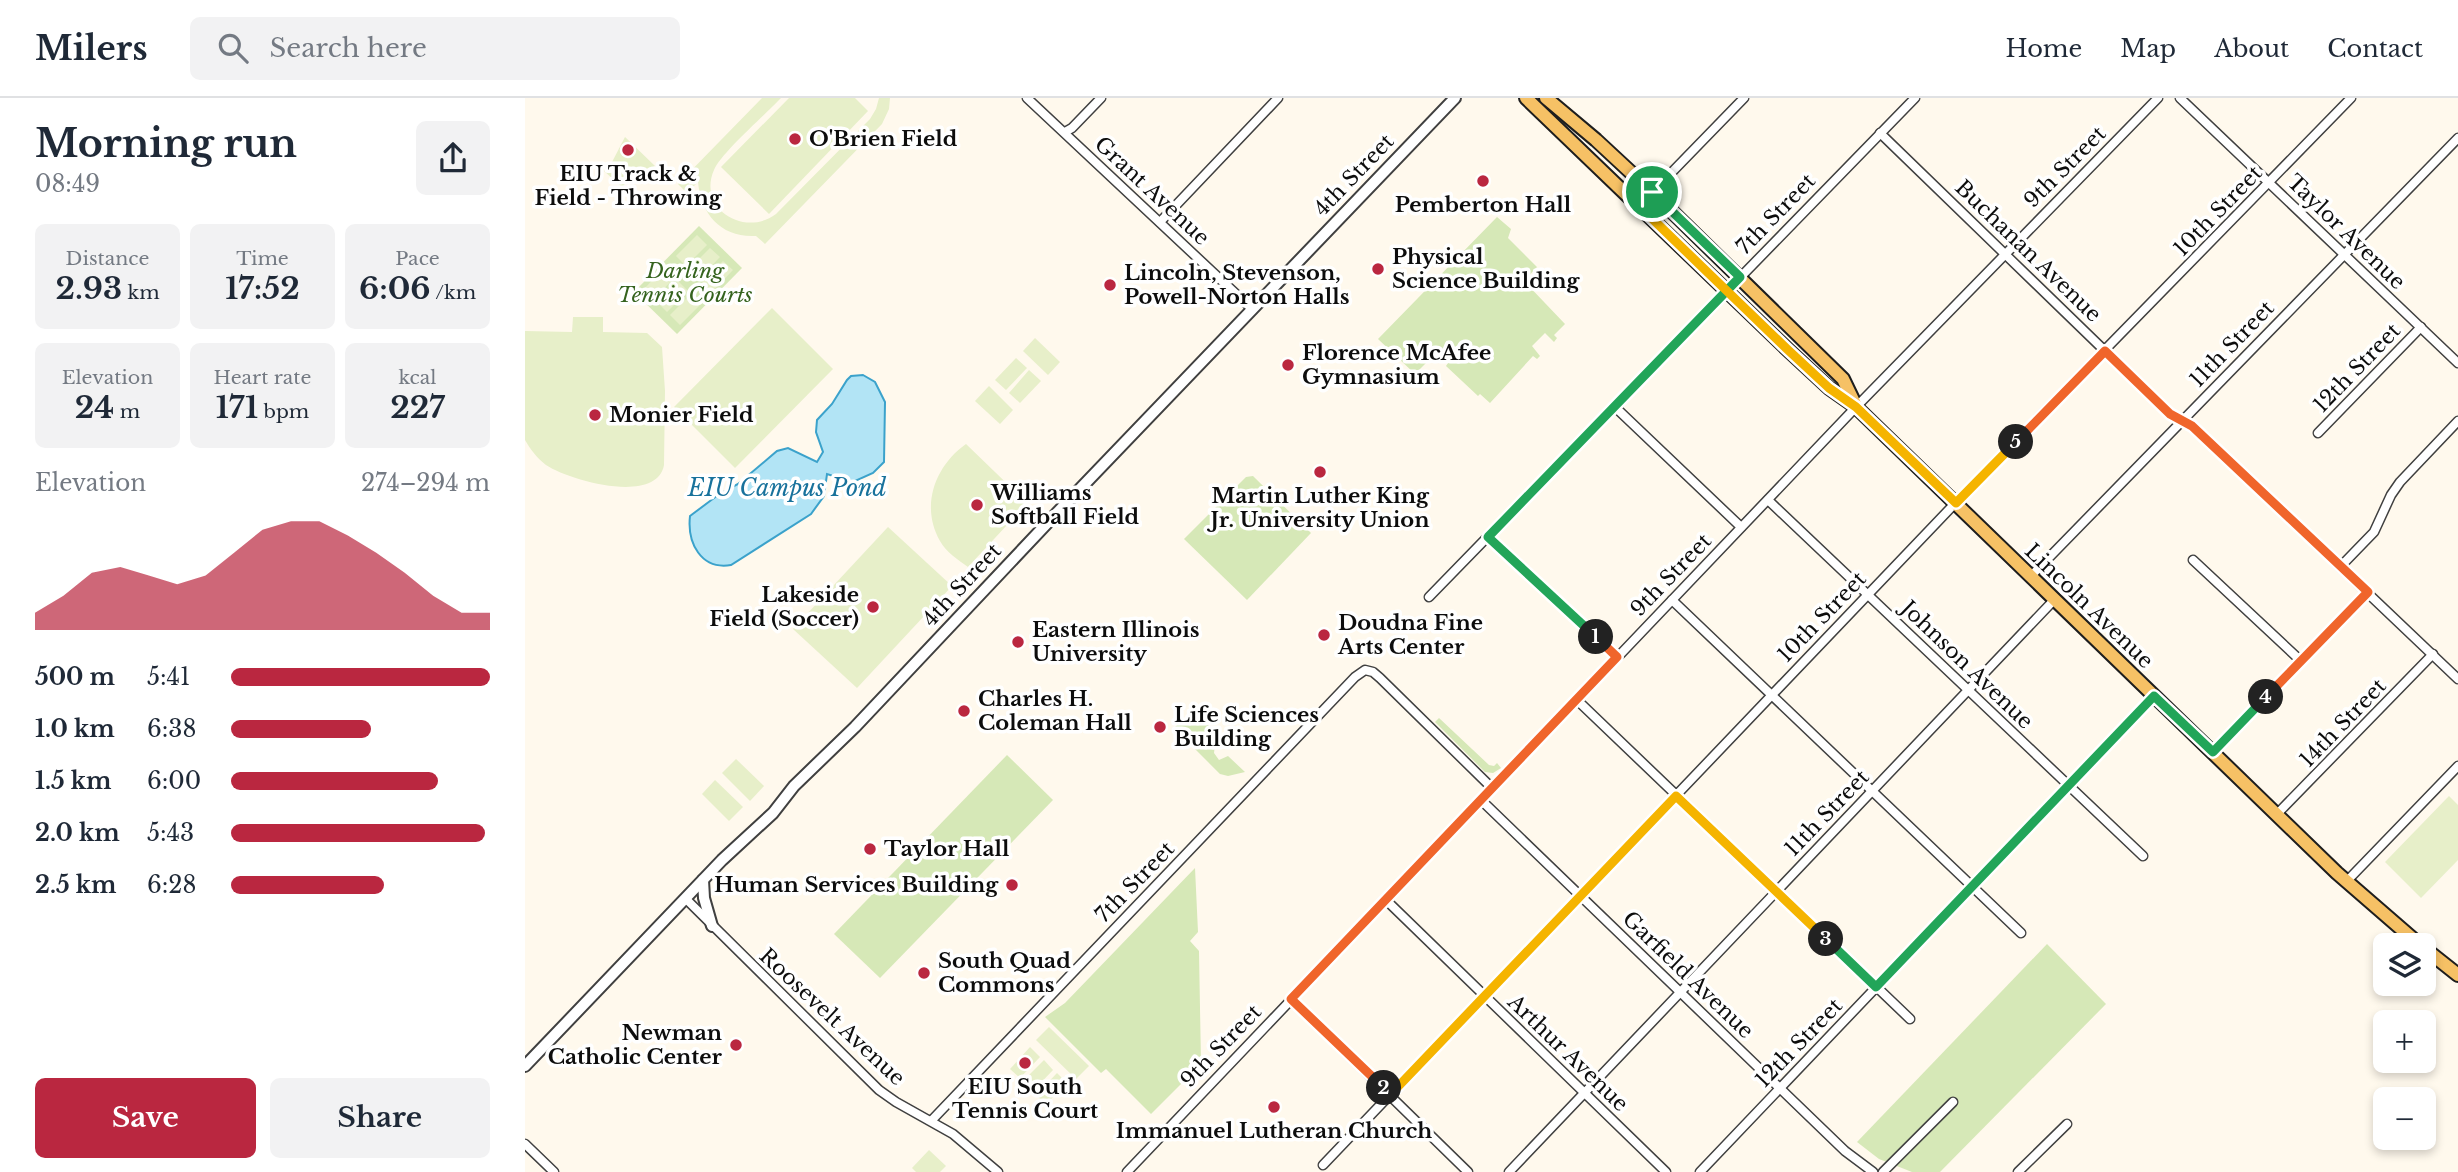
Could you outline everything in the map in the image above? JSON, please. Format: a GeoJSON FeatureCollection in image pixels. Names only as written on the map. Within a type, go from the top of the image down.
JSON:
{"type":"FeatureCollection","features":[{"type":"Feature","properties":{"kind":"main road","name":"Lincoln Avenue"},"geometry":{"type":"LineString","coordinates":[[1526,98],[1829,388],[1856,407],[2346,882],[2406,933]]}},
{"type":"Feature","properties":{"kind":"main road","name":"Lincoln Avenue"},"geometry":{"type":"LineString","coordinates":[[1546,98],[1652,192],[1843,379],[1856,407]]}},
{"type":"Feature","properties":{"kind":"main road","name":"Lincoln Avenue"},"geometry":{"type":"LineString","coordinates":[[2436,958],[2458,975]]}},
{"type":"Feature","properties":{"kind":"street","name":"Grant Avenue"},"geometry":{"type":"LineString","coordinates":[[1027,98],[1252,309]]}},
{"type":"Feature","properties":{"kind":"street"},"geometry":{"type":"LineString","coordinates":[[1065,132],[1101,98]]}},
{"type":"Feature","properties":{"kind":"street"},"geometry":{"type":"LineString","coordinates":[[1160,222],[1278,98]]}},
{"type":"Feature","properties":{"kind":"street","name":"4th Street"},"geometry":{"type":"LineString","coordinates":[[525,1066],[703,880],[764,822],[794,786],[855,727],[1455,98]]}},
{"type":"Feature","properties":{"kind":"street"},"geometry":{"type":"LineString","coordinates":[[1639,206],[1744,98]]}},
{"type":"Feature","properties":{"kind":"street","name":"7th Street"},"geometry":{"type":"LineString","coordinates":[[1429,597],[1915,98]]}},
{"type":"Feature","properties":{"kind":"street","name":"9th Street"},"geometry":{"type":"LineString","coordinates":[[1127,1172],[1856,407],[2158,98]]}},
{"type":"Feature","properties":{"kind":"street","name":"Taylor Avenue"},"geometry":{"type":"LineString","coordinates":[[2181,98],[2458,363]]}},
{"type":"Feature","properties":{"kind":"street","name":"10th Street"},"geometry":{"type":"LineString","coordinates":[[1323,1165],[1956,503],[2351,98]]}},
{"type":"Feature","properties":{"kind":"street","name":"Buchanan Avenue"},"geometry":{"type":"LineString","coordinates":[[1880,133],[2170,414],[2182,420],[2341,566],[2458,679]]}},
{"type":"Feature","properties":{"kind":"street","name":"11th Street"},"geometry":{"type":"LineString","coordinates":[[2031,576],[2458,138]]}},
{"type":"Feature","properties":{"kind":"street","name":"12th Street"},"geometry":{"type":"LineString","coordinates":[[2318,433],[2421,327]]}},
{"type":"Feature","properties":{"kind":"street"},"geometry":{"type":"LineString","coordinates":[[1615,407],[1741,527]]}},
{"type":"Feature","properties":{"kind":"street"},"geometry":{"type":"LineString","coordinates":[[2341,566],[2374,532],[2400,482],[2458,421]]}},
{"type":"Feature","properties":{"kind":"street","name":"Johnson Avenue"},"geometry":{"type":"LineString","coordinates":[[1768,499],[2143,856]]}},
{"type":"Feature","properties":{"kind":"street"},"geometry":{"type":"LineString","coordinates":[[1488,537],[1617,657]]}},
{"type":"Feature","properties":{"kind":"street"},"geometry":{"type":"LineString","coordinates":[[2193,560],[2301,661]]}},
{"type":"Feature","properties":{"kind":"street"},"geometry":{"type":"LineString","coordinates":[[2213,752],[2368,592]]}},
{"type":"Feature","properties":{"kind":"street","name":"11th Street"},"geometry":{"type":"LineString","coordinates":[[1509,1172],[2055,599]]}},
{"type":"Feature","properties":{"kind":"street"},"geometry":{"type":"LineString","coordinates":[[1672,600],[2021,933]]}},
{"type":"Feature","properties":{"kind":"street","name":"14th Street"},"geometry":{"type":"LineString","coordinates":[[2277,814],[2433,654]]}},
{"type":"Feature","properties":{"kind":"street","name":"7th Street"},"geometry":{"type":"LineString","coordinates":[[932,1120],[1355,677],[1365,670],[1380,678],[1492,788]]}},
{"type":"Feature","properties":{"kind":"street","name":"12th Street"},"geometry":{"type":"LineString","coordinates":[[1700,1172],[2154,696]]}},
{"type":"Feature","properties":{"kind":"street"},"geometry":{"type":"LineString","coordinates":[[1577,700],[1910,1019]]}},
{"type":"Feature","properties":{"kind":"street"},"geometry":{"type":"LineString","coordinates":[[2346,882],[2458,766]]}},
{"type":"Feature","properties":{"kind":"street","name":"Garfield Avenue"},"geometry":{"type":"LineString","coordinates":[[1481,800],[1845,1151],[1873,1172]]}},
{"type":"Feature","properties":{"kind":"street"},"geometry":{"type":"LineString","coordinates":[[703,880],[704,898],[712,926]]}},
{"type":"Feature","properties":{"kind":"street","name":"Roosevelt Avenue"},"geometry":{"type":"LineString","coordinates":[[686,899],[881,1092],[953,1133],[998,1172]]}},
{"type":"Feature","properties":{"kind":"street","name":"Arthur Avenue"},"geometry":{"type":"LineString","coordinates":[[1386,900],[1666,1172]]}},
{"type":"Feature","properties":{"kind":"street"},"geometry":{"type":"LineString","coordinates":[[1291,999],[1468,1172]]}},
{"type":"Feature","properties":{"kind":"street"},"geometry":{"type":"LineString","coordinates":[[1883,1172],[1953,1102]]}},
{"type":"Feature","properties":{"kind":"street"},"geometry":{"type":"LineString","coordinates":[[2018,1172],[2067,1124]]}},
{"type":"Feature","properties":{"kind":"street"},"geometry":{"type":"LineString","coordinates":[[525,1144],[554,1172]]}},
{"type":"Feature","properties":{"kind":"green space"},"geometry":{"type":"Polygon","coordinates":[[[762,98],[781,98],[725,154],[714,170],[710,184],[718,207],[738,221],[750,223],[763,221],[776,214],[870,119],[879,98],[890,98],[889,109],[882,124],[765,244],[756,236],[733,233],[715,222],[704,205],[698,182],[687,193],[678,184],[762,98]]]}},
{"type":"Feature","properties":{"kind":"green space","name":"O'Brien Field"},"geometry":{"type":"Polygon","coordinates":[[[789,98],[855,98],[868,111],[769,214],[721,167],[789,98]]]}},
{"type":"Feature","properties":{"kind":"green space","name":"EIU Track & Field - Throwing"},"geometry":{"type":"Polygon","coordinates":[[[625,137],[655,166],[622,187],[604,171],[611,164],[625,137]]]}},
{"type":"Feature","properties":{"kind":"green space"},"geometry":{"type":"Polygon","coordinates":[[[1497,217],[1511,229],[1508,238],[1537,267],[1524,281],[1565,324],[1554,335],[1557,338],[1554,342],[1545,333],[1532,346],[1540,356],[1537,359],[1533,356],[1490,403],[1480,394],[1478,396],[1446,366],[1448,363],[1437,352],[1415,374],[1378,339],[1497,217]]]}},
{"type":"Feature","properties":{"kind":"green space","name":"Darling Tennis Courts"},"geometry":{"type":"Polygon","coordinates":[[[699,226],[742,268],[677,334],[634,292],[699,226]]]}},
{"type":"Feature","properties":{"kind":"green space"},"geometry":{"type":"Polygon","coordinates":[[[697,235],[707,245],[686,266],[676,256],[697,235]]]}},
{"type":"Feature","properties":{"kind":"green space"},"geometry":{"type":"Polygon","coordinates":[[[710,248],[720,257],[699,279],[689,269],[710,248]]]}},
{"type":"Feature","properties":{"kind":"green space"},"geometry":{"type":"Polygon","coordinates":[[[723,261],[733,270],[712,292],[702,282],[723,261]]]}},
{"type":"Feature","properties":{"kind":"green space"},"geometry":{"type":"Polygon","coordinates":[[[664,268],[674,278],[654,299],[644,289],[664,268]]]}},
{"type":"Feature","properties":{"kind":"green space"},"geometry":{"type":"Polygon","coordinates":[[[678,281],[688,291],[667,312],[657,302],[678,281]]]}},
{"type":"Feature","properties":{"kind":"green space"},"geometry":{"type":"Polygon","coordinates":[[[691,294],[701,304],[680,325],[670,315],[691,294]]]}},
{"type":"Feature","properties":{"kind":"green space"},"geometry":{"type":"Polygon","coordinates":[[[772,308],[833,369],[735,468],[674,407],[772,308]]]}},
{"type":"Feature","properties":{"kind":"green space","name":"Monier Field"},"geometry":{"type":"Polygon","coordinates":[[[573,317],[603,317],[603,332],[647,333],[662,347],[665,391],[664,465],[658,477],[646,484],[611,486],[574,477],[546,465],[525,440],[525,331],[572,332],[573,317]]]}},
{"type":"Feature","properties":{"kind":"green space"},"geometry":{"type":"Polygon","coordinates":[[[1035,338],[1060,362],[1048,375],[1023,351],[1035,338]]]}},
{"type":"Feature","properties":{"kind":"green space"},"geometry":{"type":"Polygon","coordinates":[[[1016,358],[1027,368],[1006,390],[995,380],[1016,358]]]}},
{"type":"Feature","properties":{"kind":"green space"},"geometry":{"type":"Polygon","coordinates":[[[1029,370],[1041,381],[1020,403],[1009,393],[1029,370]]]}},
{"type":"Feature","properties":{"kind":"green space"},"geometry":{"type":"Polygon","coordinates":[[[989,386],[1013,410],[1000,424],[975,401],[989,386]]]}},
{"type":"Feature","properties":{"kind":"green space","name":"Williams Softball Field"},"geometry":{"type":"Polygon","coordinates":[[[966,444],[1024,500],[1023,508],[968,567],[943,545],[934,528],[931,514],[931,501],[939,475],[955,453],[966,444]]]}},
{"type":"Feature","properties":{"kind":"green space"},"geometry":{"type":"Polygon","coordinates":[[[1253,476],[1311,533],[1247,600],[1184,539],[1246,477],[1253,476]]]}},
{"type":"Feature","properties":{"kind":"green space","name":"Lakeside Field (Soccer)"},"geometry":{"type":"Polygon","coordinates":[[[888,527],[952,586],[857,688],[793,629],[888,527]]]}},
{"type":"Feature","properties":{"kind":"green space"},"geometry":{"type":"Polygon","coordinates":[[[1199,716],[1210,727],[1209,738],[1215,744],[1214,753],[1219,760],[1228,756],[1245,772],[1228,776],[1220,774],[1174,728],[1180,722],[1199,716]]]}},
{"type":"Feature","properties":{"kind":"green space"},"geometry":{"type":"Polygon","coordinates":[[[1439,718],[1489,765],[1494,766],[1497,763],[1501,768],[1493,773],[1485,772],[1435,722],[1439,718]]]}},
{"type":"Feature","properties":{"kind":"green space"},"geometry":{"type":"Polygon","coordinates":[[[1007,755],[1053,800],[880,978],[834,934],[1007,755]]]}},
{"type":"Feature","properties":{"kind":"green space"},"geometry":{"type":"Polygon","coordinates":[[[736,759],[764,786],[750,801],[722,773],[736,759]]]}},
{"type":"Feature","properties":{"kind":"green space"},"geometry":{"type":"Polygon","coordinates":[[[715,780],[743,807],[729,821],[702,794],[715,780]]]}},
{"type":"Feature","properties":{"kind":"green space"},"geometry":{"type":"Polygon","coordinates":[[[2449,796],[2458,805],[2458,860],[2421,898],[2385,862],[2449,796]]]}},
{"type":"Feature","properties":{"kind":"green space"},"geometry":{"type":"Polygon","coordinates":[[[1195,868],[1198,932],[1190,941],[1199,951],[1201,1064],[1151,1114],[1106,1069],[1101,1073],[1045,1017],[1065,1003],[1195,868]]]}},
{"type":"Feature","properties":{"kind":"green space"},"geometry":{"type":"Polygon","coordinates":[[[2047,944],[2106,1004],[1940,1172],[1912,1172],[1879,1159],[1857,1142],[2047,944]]]}},
{"type":"Feature","properties":{"kind":"green space"},"geometry":{"type":"Polygon","coordinates":[[[1049,1027],[1089,1066],[1076,1079],[1036,1040],[1049,1027]]]}},
{"type":"Feature","properties":{"kind":"green space","name":"EIU South Tennis Court"},"geometry":{"type":"Polygon","coordinates":[[[1030,1047],[1040,1057],[1020,1078],[1010,1069],[1030,1047]]]}},
{"type":"Feature","properties":{"kind":"green space","name":"EIU South Tennis Court"},"geometry":{"type":"Polygon","coordinates":[[[1044,1060],[1053,1070],[1033,1091],[1023,1081],[1044,1060]]]}},
{"type":"Feature","properties":{"kind":"green space","name":"EIU South Tennis Court"},"geometry":{"type":"Polygon","coordinates":[[[1057,1073],[1067,1083],[1046,1104],[1036,1095],[1057,1073]]]}},
{"type":"Feature","properties":{"kind":"green space"},"geometry":{"type":"Polygon","coordinates":[[[929,1150],[946,1166],[940,1172],[916,1172],[912,1168],[929,1150]]]}},
{"type":"Feature","properties":{"kind":"water","name":"EIU Campus Pond"},"geometry":{"type":"Polygon","coordinates":[[[863,375],[875,382],[885,402],[884,462],[873,473],[853,482],[827,474],[824,496],[811,514],[731,565],[712,563],[704,559],[691,536],[690,516],[738,484],[777,451],[788,448],[817,462],[823,452],[816,432],[817,420],[851,376],[863,375]]]}},
{"type":"Feature","properties":{"kind":"place","name":"O'Brien Field"},"geometry":{"type":"Point","coordinates":[795,139]}},
{"type":"Feature","properties":{"kind":"place","name":"EIU Track & Field - Throwing"},"geometry":{"type":"Point","coordinates":[628,150]}},
{"type":"Feature","properties":{"kind":"place","name":"Pemberton Hall"},"geometry":{"type":"Point","coordinates":[1483,181]}},
{"type":"Feature","properties":{"kind":"place","name":"Physical Science Building"},"geometry":{"type":"Point","coordinates":[1378,269]}},
{"type":"Feature","properties":{"kind":"place","name":"Lincoln, Stevenson, Powell-Norton Halls"},"geometry":{"type":"Point","coordinates":[1110,285]}},
{"type":"Feature","properties":{"kind":"place","name":"Florence McAfee Gymnasium"},"geometry":{"type":"Point","coordinates":[1288,365]}},
{"type":"Feature","properties":{"kind":"place","name":"Monier Field"},"geometry":{"type":"Point","coordinates":[595,415]}},
{"type":"Feature","properties":{"kind":"place","name":"Martin Luther King Jr. University Union"},"geometry":{"type":"Point","coordinates":[1320,472]}},
{"type":"Feature","properties":{"kind":"place","name":"Williams Softball Field"},"geometry":{"type":"Point","coordinates":[977,505]}},
{"type":"Feature","properties":{"kind":"place","name":"Lakeside Field (Soccer)"},"geometry":{"type":"Point","coordinates":[873,607]}},
{"type":"Feature","properties":{"kind":"place","name":"Doudna Fine Arts Center"},"geometry":{"type":"Point","coordinates":[1324,635]}},
{"type":"Feature","properties":{"kind":"place","name":"Eastern Illinois University"},"geometry":{"type":"Point","coordinates":[1018,642]}},
{"type":"Feature","properties":{"kind":"place","name":"Charles H. Coleman Hall"},"geometry":{"type":"Point","coordinates":[964,711]}},
{"type":"Feature","properties":{"kind":"place","name":"Life Sciences Building"},"geometry":{"type":"Point","coordinates":[1160,727]}},
{"type":"Feature","properties":{"kind":"place","name":"Taylor Hall"},"geometry":{"type":"Point","coordinates":[870,849]}},
{"type":"Feature","properties":{"kind":"place","name":"Human Services Building"},"geometry":{"type":"Point","coordinates":[1012,885]}},
{"type":"Feature","properties":{"kind":"place","name":"South Quad Commons"},"geometry":{"type":"Point","coordinates":[924,973]}},
{"type":"Feature","properties":{"kind":"place","name":"Newman Catholic Center"},"geometry":{"type":"Point","coordinates":[736,1045]}},
{"type":"Feature","properties":{"kind":"place","name":"EIU South Tennis Court"},"geometry":{"type":"Point","coordinates":[1025,1063]}},
{"type":"Feature","properties":{"kind":"place","name":"Immanuel Lutheran Church"},"geometry":{"type":"Point","coordinates":[1274,1107]}},
{"type":"Feature","properties":{"kind":"route"},"geometry":{"type":"LineString","coordinates":[[1652,192],[1639,206],[1727,290],[1787,349],[1829,388],[1856,407],[1956,503],[2105,351],[2170,414],[2192,426],[2368,592],[2213,752],[2154,696],[1876,987],[1676,796],[1390,1095],[1291,999],[1617,657],[1488,537],[1576,447],[1727,290],[1740,277],[1652,192]]}}]}
